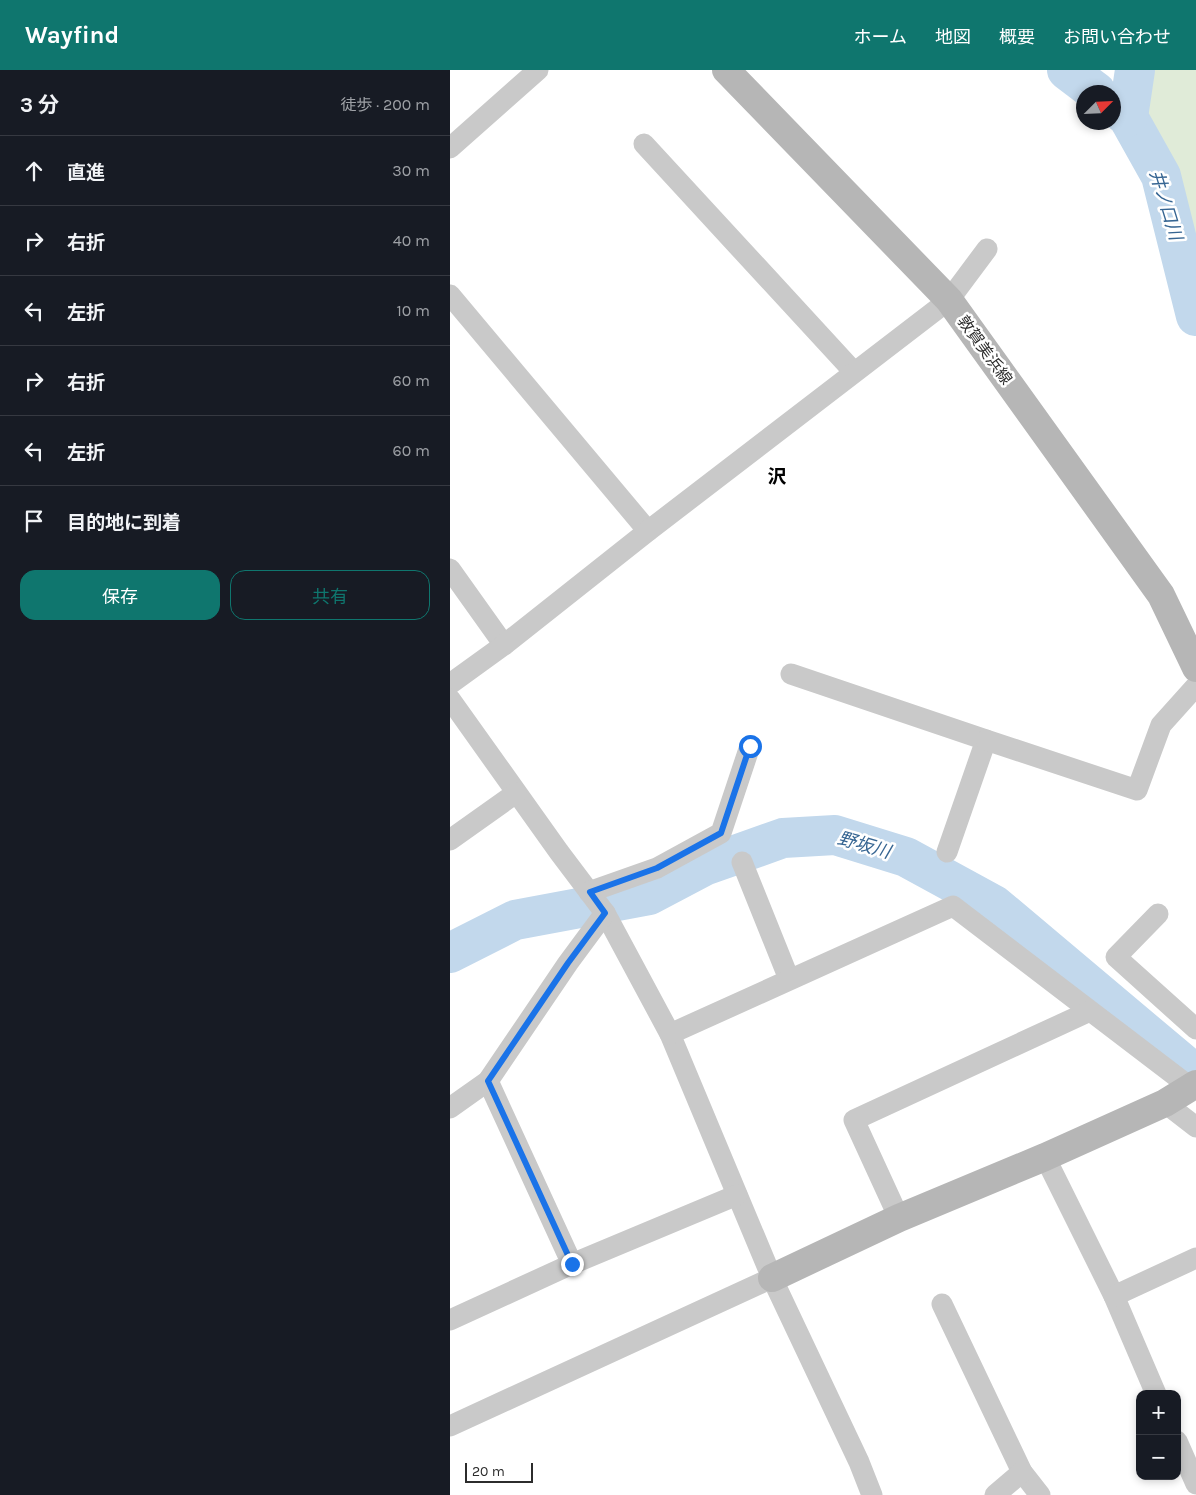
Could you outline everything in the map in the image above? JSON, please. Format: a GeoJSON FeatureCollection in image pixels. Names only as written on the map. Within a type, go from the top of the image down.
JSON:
{"type":"FeatureCollection","features":[{"type":"Feature","properties":{"kind":"main road","name":"敦賀美浜線"},"geometry":{"type":"LineString","coordinates":[[726,70],[949,300],[1160,595],[1196,668]]}},
{"type":"Feature","properties":{"kind":"main road"},"geometry":{"type":"LineString","coordinates":[[772,1278],[899,1218],[1045,1157],[1165,1103],[1193,1086]]}},
{"type":"Feature","properties":{"kind":"street"},"geometry":{"type":"LineString","coordinates":[[450,148],[538,70]]}},
{"type":"Feature","properties":{"kind":"street"},"geometry":{"type":"LineString","coordinates":[[644,144],[854,372]]}},
{"type":"Feature","properties":{"kind":"street"},"geometry":{"type":"LineString","coordinates":[[450,684],[504,645],[949,300],[987,249]]}},
{"type":"Feature","properties":{"kind":"street"},"geometry":{"type":"LineString","coordinates":[[450,296],[648,532]]}},
{"type":"Feature","properties":{"kind":"street"},"geometry":{"type":"LineString","coordinates":[[450,570],[504,645]]}},
{"type":"Feature","properties":{"kind":"street"},"geometry":{"type":"LineString","coordinates":[[791,674],[1137,790],[1161,725],[1196,686]]}},
{"type":"Feature","properties":{"kind":"street"},"geometry":{"type":"LineString","coordinates":[[450,699],[516,793],[605,913],[670,1034],[772,1278],[859,1462],[872,1495]]}},
{"type":"Feature","properties":{"kind":"street"},"geometry":{"type":"LineString","coordinates":[[947,852],[986,740]]}},
{"type":"Feature","properties":{"kind":"street"},"geometry":{"type":"LineString","coordinates":[[590,892],[657,868],[721,833],[750,746]]}},
{"type":"Feature","properties":{"kind":"street"},"geometry":{"type":"LineString","coordinates":[[450,840],[516,793]]}},
{"type":"Feature","properties":{"kind":"street"},"geometry":{"type":"LineString","coordinates":[[742,862],[789,979]]}},
{"type":"Feature","properties":{"kind":"street"},"geometry":{"type":"LineString","coordinates":[[670,1034],[954,906],[1090,1011],[1193,1086]]}},
{"type":"Feature","properties":{"kind":"street"},"geometry":{"type":"LineString","coordinates":[[450,1108],[488,1081],[568,963],[605,913]]}},
{"type":"Feature","properties":{"kind":"street"},"geometry":{"type":"LineString","coordinates":[[1158,914],[1116,957],[1196,1029]]}},
{"type":"Feature","properties":{"kind":"street"},"geometry":{"type":"LineString","coordinates":[[899,1218],[854,1120],[1090,1011]]}},
{"type":"Feature","properties":{"kind":"street"},"geometry":{"type":"LineString","coordinates":[[488,1081],[572,1264]]}},
{"type":"Feature","properties":{"kind":"street"},"geometry":{"type":"LineString","coordinates":[[1165,1103],[1196,1126]]}},
{"type":"Feature","properties":{"kind":"street"},"geometry":{"type":"LineString","coordinates":[[1045,1157],[1114,1296],[1154,1390]]}},
{"type":"Feature","properties":{"kind":"street"},"geometry":{"type":"LineString","coordinates":[[450,1320],[572,1264],[737,1194]]}},
{"type":"Feature","properties":{"kind":"street"},"geometry":{"type":"LineString","coordinates":[[1114,1296],[1196,1258]]}},
{"type":"Feature","properties":{"kind":"street"},"geometry":{"type":"LineString","coordinates":[[450,1426],[772,1278]]}},
{"type":"Feature","properties":{"kind":"street"},"geometry":{"type":"LineString","coordinates":[[942,1304],[1022,1472],[1040,1495]]}},
{"type":"Feature","properties":{"kind":"street"},"geometry":{"type":"LineString","coordinates":[[1181,1450],[1196,1484]]}},
{"type":"Feature","properties":{"kind":"street"},"geometry":{"type":"LineString","coordinates":[[995,1495],[1022,1472]]}},
{"type":"Feature","properties":{"kind":"green space"},"geometry":{"type":"Polygon","coordinates":[[[1152,70],[1196,70],[1196,256],[1175,181],[1147,112],[1152,70]]]}},
{"type":"Feature","properties":{"kind":"waterway","name":"井ノ口川"},"geometry":{"type":"LineString","coordinates":[[1067,70],[1087,85]]}},
{"type":"Feature","properties":{"kind":"waterway"},"geometry":{"type":"LineString","coordinates":[[1128,117],[1135,70]]}},
{"type":"Feature","properties":{"kind":"waterway","name":"井ノ口川"},"geometry":{"type":"LineString","coordinates":[[1121,112],[1128,117],[1161,176],[1196,316]]}},
{"type":"Feature","properties":{"kind":"waterway","name":"野坂川"},"geometry":{"type":"LineString","coordinates":[[450,953],[515,920],[649,895],[704,866],[783,838],[835,835],[906,857],[994,905],[1196,1075]]}},
{"type":"Feature","properties":{"kind":"district","name":"沢"},"geometry":{"type":"Point","coordinates":[777,477]}},
{"type":"Feature","properties":{"kind":"route"},"geometry":{"type":"LineString","coordinates":[[572,1264],[488,1081],[568,963],[605,913],[590,892],[657,868],[721,833],[750,746]]}}]}
